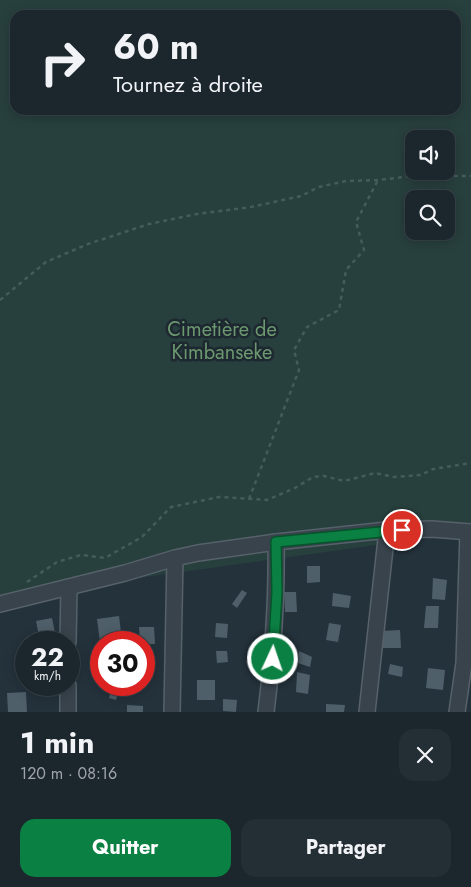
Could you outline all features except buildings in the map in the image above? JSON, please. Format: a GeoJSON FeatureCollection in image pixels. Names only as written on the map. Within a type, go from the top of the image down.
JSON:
{"type":"FeatureCollection","features":[{"type":"Feature","properties":{"kind":"street"},"geometry":{"type":"LineString","coordinates":[[0,604],[69,588],[175,558],[276,542],[387,530],[432,529],[470,532],[464,662],[457,712]]}},
{"type":"Feature","properties":{"kind":"street"},"geometry":{"type":"LineString","coordinates":[[367,712],[387,530]]}},
{"type":"Feature","properties":{"kind":"street"},"geometry":{"type":"LineString","coordinates":[[266,712],[273,659],[276,602],[276,542]]}},
{"type":"Feature","properties":{"kind":"street"},"geometry":{"type":"LineString","coordinates":[[172,712],[175,558]]}},
{"type":"Feature","properties":{"kind":"street"},"geometry":{"type":"LineString","coordinates":[[68,631],[69,588]]}},
{"type":"Feature","properties":{"kind":"street"},"geometry":{"type":"LineString","coordinates":[[68,696],[68,712]]}},
{"type":"Feature","properties":{"kind":"path"},"geometry":{"type":"LineString","coordinates":[[0,300],[46,262],[88,244],[149,224],[197,214],[251,207],[301,196],[319,187],[346,181],[414,176],[471,176]]}},
{"type":"Feature","properties":{"kind":"path"},"geometry":{"type":"LineString","coordinates":[[249,499],[299,370],[294,350],[306,327],[339,310],[346,270],[364,250],[356,222],[378,180]]}},
{"type":"Feature","properties":{"kind":"path"},"geometry":{"type":"LineString","coordinates":[[21,586],[57,562],[81,555],[106,558],[142,537],[171,507],[220,496],[267,500],[295,488],[313,477],[324,476],[344,481],[375,473],[394,476],[421,475],[433,469],[471,463]]}},
{"type":"Feature","properties":{"kind":"green space","name":"Cimetière de Kimbanseke"},"geometry":{"type":"Polygon","coordinates":[[[0,0],[471,0],[471,532],[0,597],[0,0]]]}},
{"type":"Feature","properties":{"kind":"route"},"geometry":{"type":"LineString","coordinates":[[273,659],[277,592],[276,542],[402,530]]}}]}
